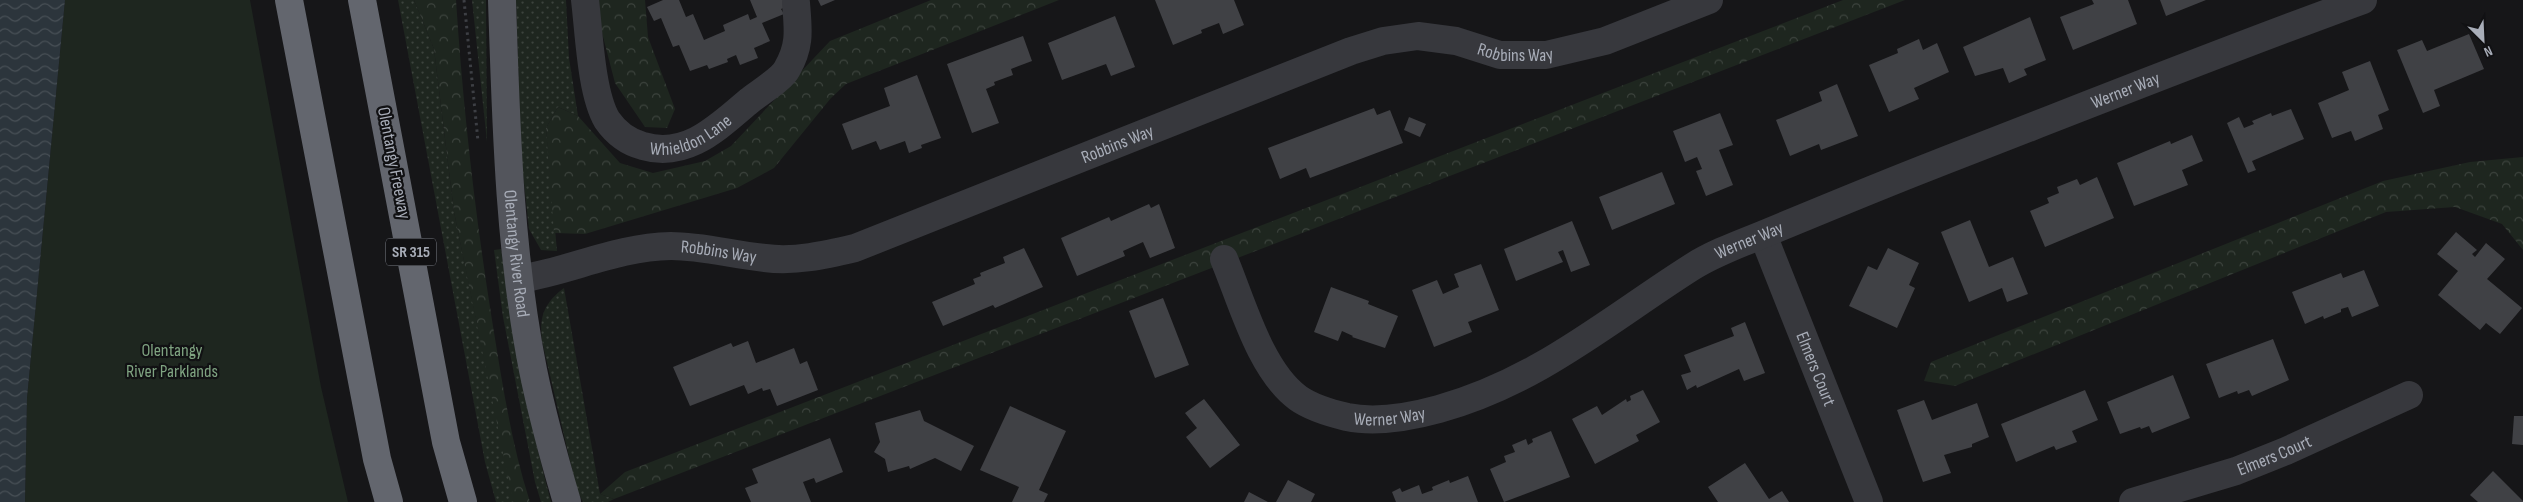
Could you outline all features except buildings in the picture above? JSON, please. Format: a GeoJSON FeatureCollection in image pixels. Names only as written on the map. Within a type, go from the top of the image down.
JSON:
{"type":"FeatureCollection","features":[{"type":"Feature","properties":{"kind":"highway"},"geometry":{"type":"LineString","coordinates":[[289,0],[377,459],[389,502]]}},
{"type":"Feature","properties":{"kind":"highway","name":"Olentangy Freeway"},"geometry":{"type":"LineString","coordinates":[[362,0],[446,442],[463,502]]}},
{"type":"Feature","properties":{"kind":"main road","name":"Olentangy River Road"},"geometry":{"type":"LineString","coordinates":[[502,0],[509,180],[519,279],[533,370],[567,502]]}},
{"type":"Feature","properties":{"kind":"street","name":"Whieldon Lane"},"geometry":{"type":"LineString","coordinates":[[586,0],[596,83],[607,119],[619,134],[635,144],[652,149],[671,150],[690,145],[706,136],[786,71],[799,40],[796,3]]}},
{"type":"Feature","properties":{"kind":"street","name":"Robbins Way"},"geometry":{"type":"LineString","coordinates":[[519,279],[544,275],[588,260],[632,249],[672,246],[767,258],[818,257],[854,248],[1351,51],[1383,41],[1418,36],[1456,41],[1500,55],[1546,55],[1605,41],[1709,0]]}},
{"type":"Feature","properties":{"kind":"street","name":"Werner Way"},"geometry":{"type":"LineString","coordinates":[[1224,259],[1258,343],[1274,375],[1297,398],[1321,410],[1351,418],[1388,419],[1421,414],[1469,401],[1516,380],[1560,357],[1694,266],[1764,235],[1882,185],[2363,0]]}},
{"type":"Feature","properties":{"kind":"street","name":"Elmers Court"},"geometry":{"type":"LineString","coordinates":[[1764,235],[1869,502]]}},
{"type":"Feature","properties":{"kind":"street","name":"Elmers Court"},"geometry":{"type":"LineString","coordinates":[[2133,502],[2236,471],[2286,451],[2409,395]]}},
{"type":"Feature","properties":{"kind":"green space","name":"Olentangy River Parklands"},"geometry":{"type":"Polygon","coordinates":[[[65,0],[250,0],[321,387],[348,502],[25,502],[27,398],[65,0]]]}},
{"type":"Feature","properties":{"kind":"green space"},"geometry":{"type":"Polygon","coordinates":[[[398,0],[414,0],[434,49],[454,212],[514,502],[496,502],[485,462],[398,0]]]}},
{"type":"Feature","properties":{"kind":"green space"},"geometry":{"type":"Polygon","coordinates":[[[414,0],[456,0],[470,160],[480,240],[499,366],[517,457],[530,502],[514,502],[512,497],[454,212],[434,49],[414,0]]]}},
{"type":"Feature","properties":{"kind":"green space"},"geometry":{"type":"Polygon","coordinates":[[[472,0],[486,0],[487,142],[472,0]]]}},
{"type":"Feature","properties":{"kind":"green space"},"geometry":{"type":"Polygon","coordinates":[[[516,0],[566,0],[569,58],[578,116],[558,107],[546,128],[557,251],[541,250],[529,229],[521,155],[516,0]]]}},
{"type":"Feature","properties":{"kind":"green space"},"geometry":{"type":"Polygon","coordinates":[[[599,0],[645,0],[648,37],[675,109],[667,128],[645,127],[615,83],[601,29],[599,0]]]}},
{"type":"Feature","properties":{"kind":"green space"},"geometry":{"type":"Polygon","coordinates":[[[931,0],[1059,0],[846,84],[831,98],[774,168],[737,188],[585,234],[554,233],[546,128],[558,107],[578,116],[620,163],[653,173],[705,161],[731,146],[830,41],[931,0]]]}},
{"type":"Feature","properties":{"kind":"green space"},"geometry":{"type":"Polygon","coordinates":[[[1843,0],[1905,0],[614,499],[600,494],[625,472],[1843,0]]]}},
{"type":"Feature","properties":{"kind":"green space"},"geometry":{"type":"Polygon","coordinates":[[[2523,157],[2523,250],[2502,224],[2455,207],[2386,212],[1955,386],[1924,381],[1931,362],[2383,181],[2470,162],[2523,157]]]}},
{"type":"Feature","properties":{"kind":"green space"},"geometry":{"type":"Polygon","coordinates":[[[501,249],[522,376],[551,502],[541,502],[535,482],[503,317],[494,250],[501,249]]]}},
{"type":"Feature","properties":{"kind":"green space"},"geometry":{"type":"Polygon","coordinates":[[[564,288],[600,494],[614,499],[608,502],[583,502],[577,491],[542,341],[541,325],[544,311],[552,299],[564,288]]]}},
{"type":"Feature","properties":{"kind":"water"},"geometry":{"type":"Polygon","coordinates":[[[0,0],[65,0],[27,398],[25,502],[0,502],[0,0]]]}}]}
